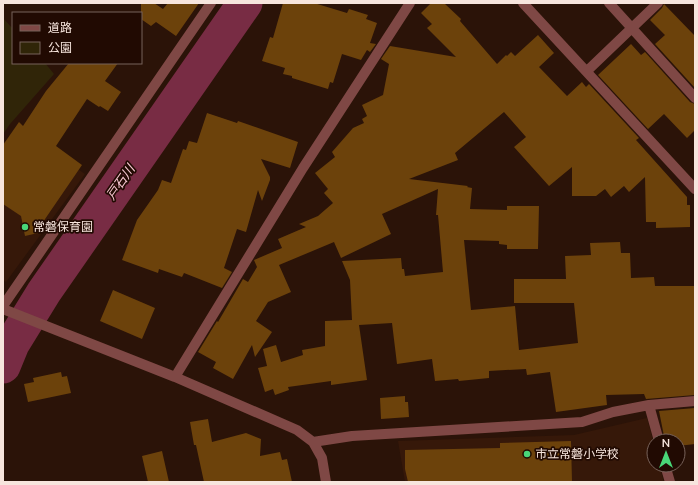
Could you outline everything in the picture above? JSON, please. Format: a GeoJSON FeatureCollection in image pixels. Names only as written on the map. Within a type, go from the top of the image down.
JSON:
{"type":"FeatureCollection","features":[{"type":"Feature","properties":{"kind":"street"},"geometry":{"type":"LineString","coordinates":[[211,3],[5,309],[175,377],[297,430],[313,442],[322,458],[326,482]]}},
{"type":"Feature","properties":{"kind":"street"},"geometry":{"type":"LineString","coordinates":[[175,377],[303,168],[410,3]]}},
{"type":"Feature","properties":{"kind":"street"},"geometry":{"type":"LineString","coordinates":[[522,3],[587,71],[695,189]]}},
{"type":"Feature","properties":{"kind":"street"},"geometry":{"type":"LineString","coordinates":[[609,3],[695,98]]}},
{"type":"Feature","properties":{"kind":"street"},"geometry":{"type":"LineString","coordinates":[[587,71],[658,3]]}},
{"type":"Feature","properties":{"kind":"street"},"geometry":{"type":"LineString","coordinates":[[313,442],[352,436],[582,422],[614,412],[649,405],[695,400]]}},
{"type":"Feature","properties":{"kind":"street"},"geometry":{"type":"LineString","coordinates":[[649,405],[657,433]]}},
{"type":"Feature","properties":{"kind":"shaded area","name":"常磐保育園"},"geometry":{"type":"Polygon","coordinates":[[[18,129],[85,174],[6,282],[3,280],[3,144],[18,129]]]}},
{"type":"Feature","properties":{"kind":"shaded area","name":"市立常磐小学校"},"geometry":{"type":"Polygon","coordinates":[[[647,418],[651,433],[646,433],[646,473],[661,473],[664,482],[405,482],[398,441],[574,435],[647,418]]]}},
{"type":"Feature","properties":{"kind":"green space"},"geometry":{"type":"Polygon","coordinates":[[[3,18],[12,28],[12,64],[46,64],[54,74],[3,134],[3,18]]]}},
{"type":"Feature","properties":{"kind":"building"},"geometry":{"type":"Polygon","coordinates":[[[141,3],[154,3],[163,9],[168,3],[199,3],[176,36],[156,22],[151,26],[142,20],[141,3]]]}},
{"type":"Feature","properties":{"kind":"building"},"geometry":{"type":"Polygon","coordinates":[[[283,3],[314,3],[347,13],[349,9],[368,15],[366,19],[377,23],[370,43],[376,44],[370,52],[367,50],[361,60],[342,54],[333,83],[330,82],[328,89],[292,78],[292,76],[283,74],[285,68],[262,61],[270,37],[273,38],[283,3]]]}},
{"type":"Feature","properties":{"kind":"building"},"geometry":{"type":"Polygon","coordinates":[[[431,3],[444,3],[461,19],[460,21],[497,64],[511,52],[515,56],[538,35],[554,53],[539,67],[567,96],[582,82],[586,87],[589,84],[639,138],[636,140],[687,197],[687,205],[690,205],[690,227],[656,228],[656,222],[646,222],[645,177],[629,192],[624,186],[611,197],[605,189],[596,196],[572,196],[572,167],[549,186],[514,147],[526,137],[504,112],[455,153],[458,160],[409,179],[468,186],[467,187],[472,188],[470,209],[507,210],[507,206],[539,206],[538,249],[507,249],[507,245],[499,244],[499,241],[464,240],[471,310],[515,306],[519,350],[578,343],[574,303],[514,303],[514,279],[566,279],[565,256],[591,255],[590,243],[620,242],[621,253],[630,253],[631,278],[654,277],[655,286],[695,286],[695,395],[646,399],[644,394],[606,395],[607,405],[556,412],[550,372],[527,375],[526,369],[489,371],[489,378],[459,381],[458,379],[435,381],[432,359],[397,364],[392,323],[359,325],[367,380],[331,385],[331,381],[288,387],[289,390],[275,395],[273,389],[265,392],[258,368],[267,366],[263,349],[276,345],[281,362],[303,355],[302,350],[325,346],[325,321],[352,320],[350,280],[342,261],[401,258],[402,269],[404,269],[405,276],[443,272],[438,215],[436,215],[438,189],[382,214],[391,234],[341,258],[334,242],[279,265],[291,292],[268,302],[256,321],[272,332],[255,357],[252,345],[233,379],[213,368],[216,362],[198,352],[217,321],[218,322],[243,279],[248,282],[257,267],[254,260],[282,248],[278,239],[306,227],[299,224],[318,216],[333,203],[324,193],[328,189],[315,173],[335,157],[332,152],[353,128],[364,123],[362,119],[367,116],[362,105],[383,95],[389,64],[381,59],[390,46],[456,57],[427,28],[432,24],[421,13],[431,3]]]}},
{"type":"Feature","properties":{"kind":"building"},"geometry":{"type":"Polygon","coordinates":[[[664,4],[695,36],[695,88],[655,44],[665,35],[650,20],[664,4]]]}},
{"type":"Feature","properties":{"kind":"building"},"geometry":{"type":"Polygon","coordinates":[[[631,44],[641,55],[645,52],[690,102],[695,104],[695,130],[687,138],[664,114],[648,129],[598,75],[631,44]]]}},
{"type":"Feature","properties":{"kind":"building"},"geometry":{"type":"Polygon","coordinates":[[[68,64],[117,64],[105,81],[121,92],[108,111],[87,99],[56,146],[82,165],[43,222],[45,224],[38,233],[25,236],[21,216],[3,204],[3,145],[19,122],[23,126],[46,91],[68,64]]]}},
{"type":"Feature","properties":{"kind":"building"},"geometry":{"type":"Polygon","coordinates":[[[207,113],[237,123],[238,121],[298,142],[290,168],[261,159],[270,180],[262,201],[258,190],[246,232],[237,229],[224,268],[232,272],[222,288],[184,273],[182,277],[159,269],[158,273],[122,260],[137,220],[158,190],[162,180],[171,183],[183,149],[186,150],[189,141],[197,143],[207,113]]]}},
{"type":"Feature","properties":{"kind":"building"},"geometry":{"type":"Polygon","coordinates":[[[113,290],[155,308],[142,339],[100,321],[113,290]]]}},
{"type":"Feature","properties":{"kind":"building"},"geometry":{"type":"Polygon","coordinates":[[[61,372],[62,377],[67,376],[71,393],[28,402],[24,384],[34,382],[33,378],[61,372]]]}},
{"type":"Feature","properties":{"kind":"building"},"geometry":{"type":"Polygon","coordinates":[[[405,396],[405,402],[408,402],[409,417],[381,419],[380,398],[405,396]]]}},
{"type":"Feature","properties":{"kind":"building"},"geometry":{"type":"Polygon","coordinates":[[[695,408],[695,444],[686,445],[686,433],[663,433],[659,411],[695,408]]]}},
{"type":"Feature","properties":{"kind":"building"},"geometry":{"type":"Polygon","coordinates":[[[208,419],[212,442],[246,433],[261,439],[260,456],[280,452],[282,460],[287,459],[292,482],[204,482],[196,445],[194,445],[190,422],[208,419]]]}},
{"type":"Feature","properties":{"kind":"building"},"geometry":{"type":"Polygon","coordinates":[[[571,441],[572,482],[408,482],[405,469],[405,450],[500,448],[500,443],[571,441]]]}},
{"type":"Feature","properties":{"kind":"building"},"geometry":{"type":"Polygon","coordinates":[[[162,451],[169,482],[148,482],[142,456],[162,451]]]}},
{"type":"Feature","properties":{"kind":"waterway","name":"戸石川"},"geometry":{"type":"LineString","coordinates":[[3,366],[12,344],[44,292],[245,3]]}},
{"type":"Feature","properties":{"kind":"place","name":"常磐保育園"},"geometry":{"type":"Point","coordinates":[25,227]}},
{"type":"Feature","properties":{"kind":"place","name":"市立常磐小学校"},"geometry":{"type":"Point","coordinates":[527,454]}}]}
